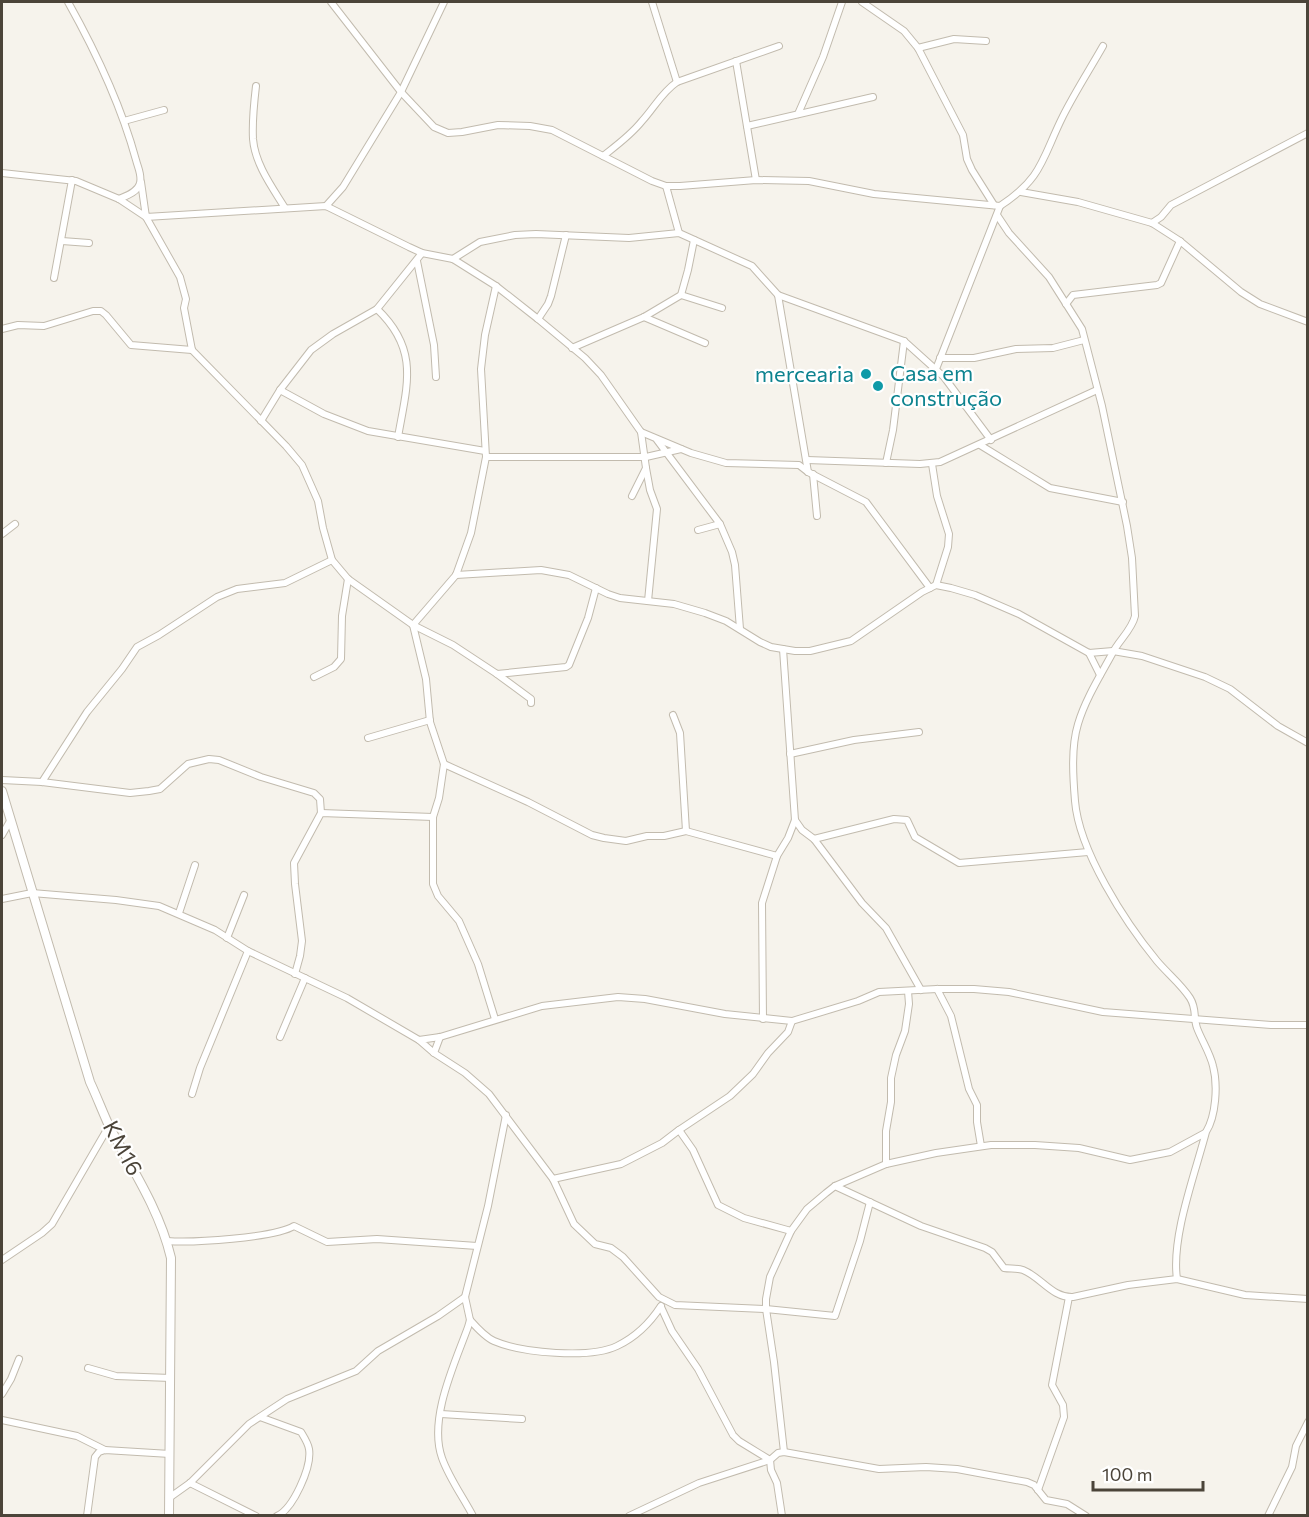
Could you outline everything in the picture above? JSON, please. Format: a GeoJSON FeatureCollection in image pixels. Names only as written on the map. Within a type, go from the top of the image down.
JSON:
{"type":"FeatureCollection","features":[{"type":"Feature","properties":{"kind":"street"},"geometry":{"type":"LineString","coordinates":[[68,2],[102,65],[131,140],[146,217],[184,288],[186,299],[184,308],[192,350],[302,465],[318,501],[332,560],[348,579],[413,625],[453,645],[497,674],[531,699],[531,703]]}},
{"type":"Feature","properties":{"kind":"street"},"geometry":{"type":"LineString","coordinates":[[331,2],[401,92],[434,126],[448,133],[498,125],[530,126],[552,130],[666,186],[756,180],[809,181],[874,194],[997,206],[1021,192],[1041,166],[1062,117],[1103,46]]}},
{"type":"Feature","properties":{"kind":"street"},"geometry":{"type":"LineString","coordinates":[[326,206],[343,187],[401,92],[444,2]]}},
{"type":"Feature","properties":{"kind":"street"},"geometry":{"type":"LineString","coordinates":[[652,2],[677,82]]}},
{"type":"Feature","properties":{"kind":"street"},"geometry":{"type":"LineString","coordinates":[[798,114],[823,57],[842,2]]}},
{"type":"Feature","properties":{"kind":"street"},"geometry":{"type":"LineString","coordinates":[[862,2],[904,32],[918,48],[963,135],[967,159],[972,170],[997,206],[997,215],[936,369]]}},
{"type":"Feature","properties":{"kind":"street"},"geometry":{"type":"LineString","coordinates":[[918,48],[954,39],[986,41]]}},
{"type":"Feature","properties":{"kind":"street"},"geometry":{"type":"LineString","coordinates":[[603,156],[628,137],[667,89],[677,82],[779,46]]}},
{"type":"Feature","properties":{"kind":"street"},"geometry":{"type":"LineString","coordinates":[[736,61],[756,180]]}},
{"type":"Feature","properties":{"kind":"street"},"geometry":{"type":"LineString","coordinates":[[255,86],[253,140],[255,151],[261,168],[285,208]]}},
{"type":"Feature","properties":{"kind":"street"},"geometry":{"type":"LineString","coordinates":[[747,126],[873,96]]}},
{"type":"Feature","properties":{"kind":"street"},"geometry":{"type":"LineString","coordinates":[[124,121],[164,110]]}},
{"type":"Feature","properties":{"kind":"street"},"geometry":{"type":"LineString","coordinates":[[1152,223],[1171,206],[1308,133]]}},
{"type":"Feature","properties":{"kind":"street"},"geometry":{"type":"LineString","coordinates":[[2,173],[72,180],[118,199],[146,217],[326,206],[422,253],[453,259],[496,286],[585,358],[601,375],[641,432],[650,490],[657,509],[648,602]]}},
{"type":"Feature","properties":{"kind":"street"},"geometry":{"type":"LineString","coordinates":[[54,278],[72,180]]}},
{"type":"Feature","properties":{"kind":"street"},"geometry":{"type":"LineString","coordinates":[[118,199],[138,188],[141,182]]}},
{"type":"Feature","properties":{"kind":"street"},"geometry":{"type":"LineString","coordinates":[[666,186],[678,233]]}},
{"type":"Feature","properties":{"kind":"street"},"geometry":{"type":"LineString","coordinates":[[1021,192],[1078,201],[1152,223],[1180,241],[1241,292],[1260,304],[1308,322]]}},
{"type":"Feature","properties":{"kind":"street"},"geometry":{"type":"LineString","coordinates":[[997,215],[1009,233],[1048,277],[1082,329],[1122,502],[1132,558],[1136,607],[1134,622],[1113,651],[1078,723],[1074,752],[1075,802],[1080,830],[1088,852],[1102,878],[1134,930],[1195,1006],[1197,1028],[1210,1056],[1215,1074],[1213,1113],[1206,1132],[1178,1243],[1177,1279]]}},
{"type":"Feature","properties":{"kind":"street"},"geometry":{"type":"LineString","coordinates":[[453,259],[480,242],[515,235],[629,238],[678,233],[752,266],[778,295],[904,341],[936,369],[991,440]]}},
{"type":"Feature","properties":{"kind":"street"},"geometry":{"type":"LineString","coordinates":[[538,319],[551,296],[566,235]]}},
{"type":"Feature","properties":{"kind":"street"},"geometry":{"type":"LineString","coordinates":[[572,348],[644,317],[681,295],[694,240]]}},
{"type":"Feature","properties":{"kind":"street"},"geometry":{"type":"LineString","coordinates":[[62,241],[89,243]]}},
{"type":"Feature","properties":{"kind":"street"},"geometry":{"type":"LineString","coordinates":[[1066,304],[1073,295],[1161,283],[1180,241]]}},
{"type":"Feature","properties":{"kind":"street"},"geometry":{"type":"LineString","coordinates":[[261,421],[280,390],[311,350],[333,334],[377,309],[422,253]]}},
{"type":"Feature","properties":{"kind":"street"},"geometry":{"type":"LineString","coordinates":[[417,261],[434,345],[436,377]]}},
{"type":"Feature","properties":{"kind":"street"},"geometry":{"type":"LineString","coordinates":[[413,625],[456,575],[471,533],[485,454],[482,353],[496,286]]}},
{"type":"Feature","properties":{"kind":"street"},"geometry":{"type":"LineString","coordinates":[[681,295],[722,308]]}},
{"type":"Feature","properties":{"kind":"street"},"geometry":{"type":"LineString","coordinates":[[778,295],[817,516]]}},
{"type":"Feature","properties":{"kind":"street"},"geometry":{"type":"LineString","coordinates":[[377,309],[401,338],[407,357],[404,403],[398,437]]}},
{"type":"Feature","properties":{"kind":"street"},"geometry":{"type":"LineString","coordinates":[[2,329],[18,325],[44,326],[93,311],[101,311],[131,345],[192,350]]}},
{"type":"Feature","properties":{"kind":"street"},"geometry":{"type":"LineString","coordinates":[[644,317],[705,343]]}},
{"type":"Feature","properties":{"kind":"street"},"geometry":{"type":"LineString","coordinates":[[940,358],[975,358],[1016,349],[1053,348],[1084,340]]}},
{"type":"Feature","properties":{"kind":"street"},"geometry":{"type":"LineString","coordinates":[[886,463],[893,430],[904,341]]}},
{"type":"Feature","properties":{"kind":"street"},"geometry":{"type":"LineString","coordinates":[[280,390],[350,425],[485,454],[646,457],[682,449]]}},
{"type":"Feature","properties":{"kind":"street"},"geometry":{"type":"LineString","coordinates":[[807,460],[932,464],[950,459],[1097,390]]}},
{"type":"Feature","properties":{"kind":"street"},"geometry":{"type":"LineString","coordinates":[[641,432],[657,440],[726,463],[799,465],[866,502],[933,587],[975,596],[1019,614],[1089,652],[1113,651],[1150,659],[1205,677],[1245,699],[1278,726],[1308,743]]}},
{"type":"Feature","properties":{"kind":"street"},"geometry":{"type":"LineString","coordinates":[[657,440],[720,524],[735,565],[740,629]]}},
{"type":"Feature","properties":{"kind":"street"},"geometry":{"type":"LineString","coordinates":[[980,445],[1050,488],[1122,502]]}},
{"type":"Feature","properties":{"kind":"street"},"geometry":{"type":"LineString","coordinates":[[456,575],[541,570],[569,575],[620,598],[674,604],[726,621],[759,642],[783,649],[810,651],[851,641],[933,587],[948,547],[949,534],[937,496],[932,464]]}},
{"type":"Feature","properties":{"kind":"street"},"geometry":{"type":"LineString","coordinates":[[632,496],[646,468]]}},
{"type":"Feature","properties":{"kind":"street"},"geometry":{"type":"LineString","coordinates":[[2,534],[15,524]]}},
{"type":"Feature","properties":{"kind":"street"},"geometry":{"type":"LineString","coordinates":[[698,530],[720,524]]}},
{"type":"Feature","properties":{"kind":"street"},"geometry":{"type":"LineString","coordinates":[[42,782],[87,712],[137,647],[217,597],[237,589],[285,583],[332,560]]}},
{"type":"Feature","properties":{"kind":"street"},"geometry":{"type":"LineString","coordinates":[[314,677],[334,667],[341,659],[342,616],[348,579]]}},
{"type":"Feature","properties":{"kind":"street"},"geometry":{"type":"LineString","coordinates":[[497,674],[569,665],[588,618],[596,588]]}},
{"type":"Feature","properties":{"kind":"street"},"geometry":{"type":"LineString","coordinates":[[413,625],[426,679],[429,720],[444,764],[439,798],[433,817],[433,884],[435,891],[459,921],[478,964],[495,1019]]}},
{"type":"Feature","properties":{"kind":"street"},"geometry":{"type":"LineString","coordinates":[[763,1019],[762,903],[777,856],[795,820],[783,649]]}},
{"type":"Feature","properties":{"kind":"street"},"geometry":{"type":"LineString","coordinates":[[1089,652],[1100,675]]}},
{"type":"Feature","properties":{"kind":"street"},"geometry":{"type":"LineString","coordinates":[[673,715],[680,733],[686,831]]}},
{"type":"Feature","properties":{"kind":"street"},"geometry":{"type":"LineString","coordinates":[[368,738],[429,720]]}},
{"type":"Feature","properties":{"kind":"street"},"geometry":{"type":"LineString","coordinates":[[790,754],[854,740],[919,732]]}},
{"type":"Feature","properties":{"kind":"street"},"geometry":{"type":"LineString","coordinates":[[2,780],[42,782],[129,793],[149,791],[160,789],[188,764],[209,759],[219,760],[261,777],[314,793],[320,799],[321,813],[294,863],[302,941],[295,974]]}},
{"type":"Feature","properties":{"kind":"street"},"geometry":{"type":"LineString","coordinates":[[444,764],[598,837],[626,841],[686,831],[777,856]]}},
{"type":"Feature","properties":{"kind":"street","name":"KM16"},"geometry":{"type":"LineString","coordinates":[[2,791],[90,1082],[167,1241],[172,1273],[169,1515]]}},
{"type":"Feature","properties":{"kind":"street"},"geometry":{"type":"LineString","coordinates":[[321,813],[433,817]]}},
{"type":"Feature","properties":{"kind":"street"},"geometry":{"type":"LineString","coordinates":[[814,839],[894,819],[907,820],[915,837],[959,863],[1088,852]]}},
{"type":"Feature","properties":{"kind":"street"},"geometry":{"type":"LineString","coordinates":[[795,820],[802,830],[814,839],[862,903],[886,928],[921,990]]}},
{"type":"Feature","properties":{"kind":"street"},"geometry":{"type":"LineString","coordinates":[[2,835],[10,821]]}},
{"type":"Feature","properties":{"kind":"street"},"geometry":{"type":"LineString","coordinates":[[179,913],[195,865]]}},
{"type":"Feature","properties":{"kind":"street"},"geometry":{"type":"LineString","coordinates":[[2,899],[32,892],[159,906],[215,930],[248,951],[355,1002],[419,1040],[489,1094],[554,1179],[574,1224],[595,1244],[611,1248],[623,1257],[659,1297],[675,1305],[766,1309],[835,1316],[860,1241],[870,1202]]}},
{"type":"Feature","properties":{"kind":"street"},"geometry":{"type":"LineString","coordinates":[[227,938],[244,896]]}},
{"type":"Feature","properties":{"kind":"street"},"geometry":{"type":"LineString","coordinates":[[192,1094],[200,1068],[248,951]]}},
{"type":"Feature","properties":{"kind":"street"},"geometry":{"type":"LineString","coordinates":[[280,1037],[305,978]]}},
{"type":"Feature","properties":{"kind":"street"},"geometry":{"type":"LineString","coordinates":[[938,989],[951,1016],[969,1089],[977,1105],[981,1146]]}},
{"type":"Feature","properties":{"kind":"street"},"geometry":{"type":"LineString","coordinates":[[419,1040],[542,1006],[618,997],[645,999],[725,1014],[792,1021],[858,1001],[879,992],[938,989],[1009,992],[1102,1012],[1196,1020],[1308,1025]]}},
{"type":"Feature","properties":{"kind":"street"},"geometry":{"type":"LineString","coordinates":[[886,1164],[886,1131],[891,1102],[890,1084],[896,1055],[906,1031],[908,991]]}},
{"type":"Feature","properties":{"kind":"street"},"geometry":{"type":"LineString","coordinates":[[554,1179],[621,1164],[662,1143],[738,1089],[788,1032],[792,1021]]}},
{"type":"Feature","properties":{"kind":"street"},"geometry":{"type":"LineString","coordinates":[[434,1053],[440,1036]]}},
{"type":"Feature","properties":{"kind":"street"},"geometry":{"type":"LineString","coordinates":[[506,1115],[488,1206],[465,1297],[470,1320],[486,1336],[502,1343],[520,1348],[572,1353],[618,1346],[645,1327],[662,1306]]}},
{"type":"Feature","properties":{"kind":"street"},"geometry":{"type":"LineString","coordinates":[[2,1260],[52,1224],[110,1126]]}},
{"type":"Feature","properties":{"kind":"street"},"geometry":{"type":"LineString","coordinates":[[679,1130],[693,1150],[718,1205],[744,1218],[791,1231]]}},
{"type":"Feature","properties":{"kind":"street"},"geometry":{"type":"LineString","coordinates":[[784,1452],[766,1309],[770,1277],[791,1231],[807,1209],[835,1186],[886,1164],[920,1155],[981,1146],[1012,1144],[1079,1149],[1130,1160],[1170,1152],[1206,1132]]}},
{"type":"Feature","properties":{"kind":"street"},"geometry":{"type":"LineString","coordinates":[[835,1186],[921,1226],[985,1248],[992,1252],[1004,1268],[1024,1270],[1056,1293],[1069,1297],[1128,1285],[1177,1279],[1245,1295],[1308,1299]]}},
{"type":"Feature","properties":{"kind":"street"},"geometry":{"type":"LineString","coordinates":[[167,1241],[264,1235],[286,1231],[294,1226],[327,1242],[377,1239],[477,1246]]}},
{"type":"Feature","properties":{"kind":"street"},"geometry":{"type":"LineString","coordinates":[[169,1498],[190,1483],[249,1424],[287,1399],[356,1371],[378,1351],[453,1307],[465,1297]]}},
{"type":"Feature","properties":{"kind":"street"},"geometry":{"type":"LineString","coordinates":[[659,1297],[672,1331],[698,1370],[734,1435],[739,1441],[770,1460]]}},
{"type":"Feature","properties":{"kind":"street"},"geometry":{"type":"LineString","coordinates":[[1038,1490],[1064,1417],[1063,1406],[1052,1385],[1069,1297]]}},
{"type":"Feature","properties":{"kind":"street"},"geometry":{"type":"LineString","coordinates":[[453,1307],[467,1309]]}},
{"type":"Feature","properties":{"kind":"street"},"geometry":{"type":"LineString","coordinates":[[470,1320],[444,1392],[438,1441],[443,1461],[473,1515]]}},
{"type":"Feature","properties":{"kind":"street"},"geometry":{"type":"LineString","coordinates":[[2,1392],[11,1379],[19,1359]]}},
{"type":"Feature","properties":{"kind":"street"},"geometry":{"type":"LineString","coordinates":[[88,1368],[116,1376],[171,1378]]}},
{"type":"Feature","properties":{"kind":"street"},"geometry":{"type":"LineString","coordinates":[[441,1414],[522,1419]]}},
{"type":"Feature","properties":{"kind":"street"},"geometry":{"type":"LineString","coordinates":[[260,1417],[301,1432],[309,1450],[309,1463],[294,1499],[283,1513],[277,1515]]}},
{"type":"Feature","properties":{"kind":"street"},"geometry":{"type":"LineString","coordinates":[[2,1420],[77,1436],[105,1450]]}},
{"type":"Feature","properties":{"kind":"street"},"geometry":{"type":"LineString","coordinates":[[1268,1515],[1292,1467],[1296,1446],[1308,1422]]}},
{"type":"Feature","properties":{"kind":"street"},"geometry":{"type":"LineString","coordinates":[[87,1515],[95,1457],[99,1452],[105,1450],[170,1454]]}},
{"type":"Feature","properties":{"kind":"street"},"geometry":{"type":"LineString","coordinates":[[632,1515],[699,1484],[770,1460],[778,1453],[784,1452],[879,1469],[926,1467],[957,1469],[1027,1482],[1046,1500],[1067,1504],[1086,1515]]}},
{"type":"Feature","properties":{"kind":"street"},"geometry":{"type":"LineString","coordinates":[[770,1460],[771,1470],[777,1483],[782,1515]]}},
{"type":"Feature","properties":{"kind":"street"},"geometry":{"type":"LineString","coordinates":[[190,1483],[256,1515]]}},
{"type":"Feature","properties":{"kind":"place","name":"mercearia"},"geometry":{"type":"Point","coordinates":[866,374]}},
{"type":"Feature","properties":{"kind":"place","name":"Casa em construção"},"geometry":{"type":"Point","coordinates":[878,386]}}]}
